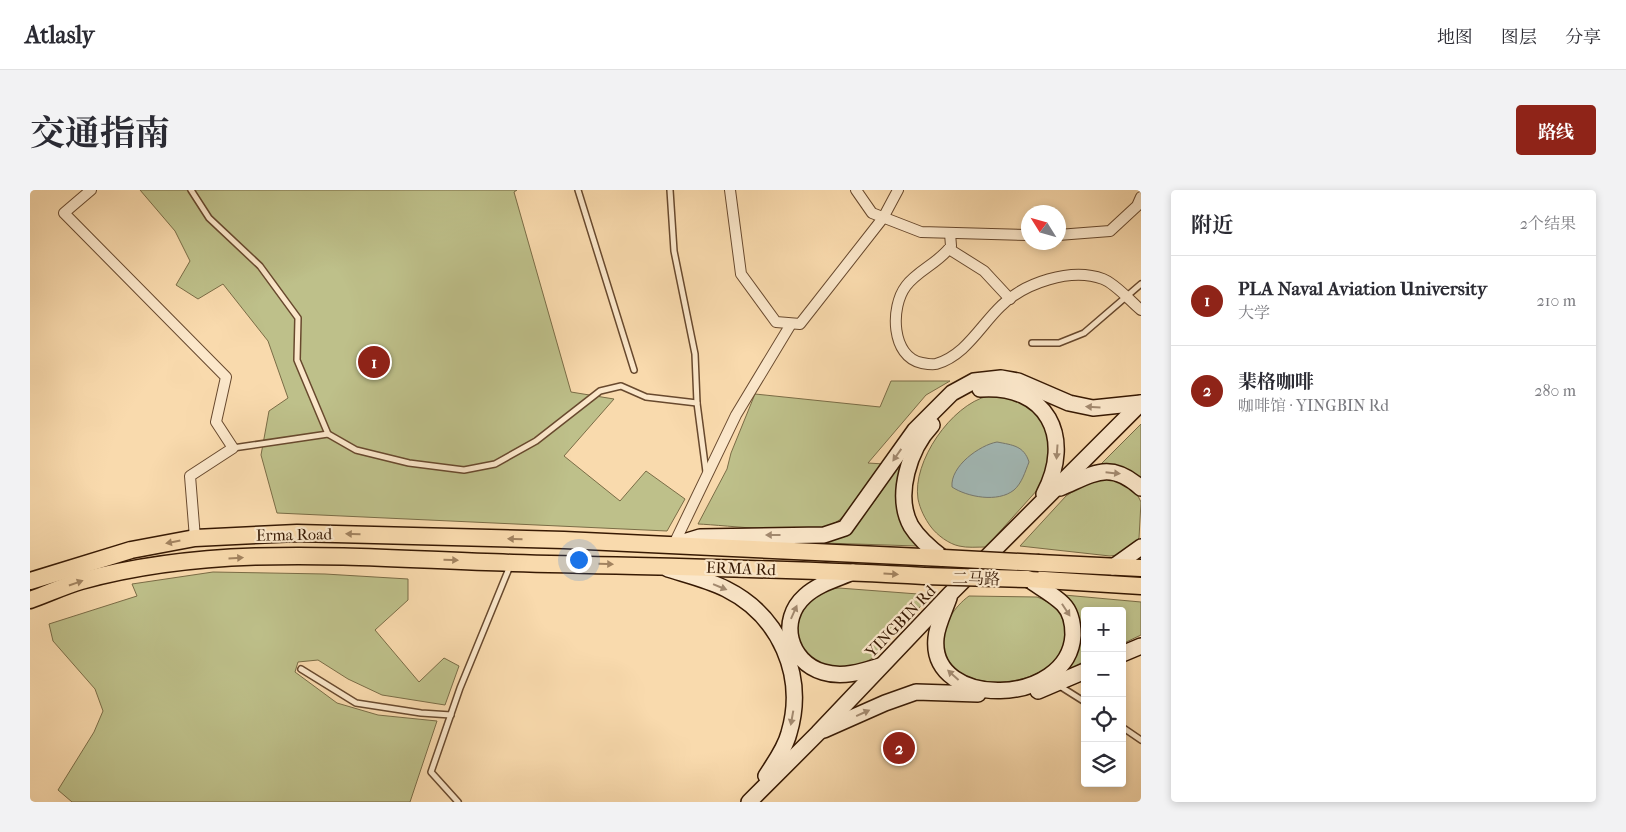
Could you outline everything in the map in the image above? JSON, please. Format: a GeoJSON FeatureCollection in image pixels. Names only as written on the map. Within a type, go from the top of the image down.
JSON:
{"type":"FeatureCollection","features":[{"type":"Feature","properties":{"kind":"main road"},"geometry":{"type":"LineString","coordinates":[[673,546],[700,537],[824,535],[844,528],[915,430],[952,393],[974,381],[1001,378],[1018,381],[1069,403],[1093,408],[1141,403]]}},
{"type":"Feature","properties":{"kind":"main road"},"geometry":{"type":"LineString","coordinates":[[943,558],[922,541],[906,514],[904,502],[909,466],[927,430],[958,401],[978,389],[994,388],[1016,392],[1035,402],[1045,412],[1054,427],[1057,444],[1056,463],[1051,482],[1036,509]]}},
{"type":"Feature","properties":{"kind":"main road","name":"YINGBIN Rd"},"geometry":{"type":"LineString","coordinates":[[748,802],[818,733],[950,593],[1141,403]]}},
{"type":"Feature","properties":{"kind":"main road"},"geometry":{"type":"LineString","coordinates":[[1051,492],[1097,472],[1114,471],[1124,474],[1141,488]]}},
{"type":"Feature","properties":{"kind":"main road","name":"Erma Road"},"geometry":{"type":"LineString","coordinates":[[30,581],[131,550],[195,538],[297,532],[673,546]]}},
{"type":"Feature","properties":{"kind":"main road"},"geometry":{"type":"LineString","coordinates":[[413,559],[414,536]]}},
{"type":"Feature","properties":{"kind":"main road","name":"ERMA Rd"},"geometry":{"type":"LineString","coordinates":[[673,546],[943,558]]}},
{"type":"Feature","properties":{"kind":"main road"},"geometry":{"type":"LineString","coordinates":[[1114,567],[1141,547]]}},
{"type":"Feature","properties":{"kind":"main road","name":"Erma Road"},"geometry":{"type":"LineString","coordinates":[[30,600],[79,581],[129,570],[219,558],[305,554],[511,563],[658,565]]}},
{"type":"Feature","properties":{"kind":"main road","name":"二马路"},"geometry":{"type":"LineString","coordinates":[[943,558],[1141,568]]}},
{"type":"Feature","properties":{"kind":"main road"},"geometry":{"type":"LineString","coordinates":[[658,565],[725,589],[751,606],[776,633],[791,664],[794,700],[789,735],[777,758],[748,802]]}},
{"type":"Feature","properties":{"kind":"main road","name":"ERMA Rd"},"geometry":{"type":"LineString","coordinates":[[658,565],[924,576]]}},
{"type":"Feature","properties":{"kind":"main road"},"geometry":{"type":"LineString","coordinates":[[853,572],[814,589],[799,602],[790,619],[792,646],[808,666],[824,672],[857,673],[881,666]]}},
{"type":"Feature","properties":{"kind":"main road","name":"二马路"},"geometry":{"type":"LineString","coordinates":[[924,576],[1028,579],[1141,586]]}},
{"type":"Feature","properties":{"kind":"main road"},"geometry":{"type":"LineString","coordinates":[[950,593],[936,638],[938,655],[944,667],[954,678],[968,686],[1008,690],[1037,682],[1058,670],[1070,652],[1073,625],[1063,604],[1028,579]]}},
{"type":"Feature","properties":{"kind":"main road"},"geometry":{"type":"LineString","coordinates":[[1126,652],[1141,646]]}},
{"type":"Feature","properties":{"kind":"main road"},"geometry":{"type":"LineString","coordinates":[[818,733],[885,703],[916,692],[1030,694],[1081,673]]}},
{"type":"Feature","properties":{"kind":"street"},"geometry":{"type":"LineString","coordinates":[[91,190],[64,213],[226,377],[216,422],[233,448],[190,476],[195,538]]}},
{"type":"Feature","properties":{"kind":"street"},"geometry":{"type":"LineString","coordinates":[[730,190],[741,274],[776,322],[791,324],[800,324],[883,218],[898,190]]}},
{"type":"Feature","properties":{"kind":"street"},"geometry":{"type":"LineString","coordinates":[[856,190],[872,213],[921,232],[1021,235]]}},
{"type":"Feature","properties":{"kind":"street"},"geometry":{"type":"LineString","coordinates":[[1066,234],[1110,231],[1137,206],[1141,197]]}},
{"type":"Feature","properties":{"kind":"street"},"geometry":{"type":"LineString","coordinates":[[950,233],[951,246],[949,250],[906,285],[898,301],[895,320],[902,350],[914,361],[934,365],[951,358],[980,332],[1001,306],[1010,299],[1022,290],[1056,278],[1084,274],[1104,280],[1141,310]]}},
{"type":"Feature","properties":{"kind":"street"},"geometry":{"type":"LineString","coordinates":[[949,250],[984,271],[1010,299]]}},
{"type":"Feature","properties":{"kind":"street"},"geometry":{"type":"LineString","coordinates":[[673,546],[736,415],[791,324]]}},
{"type":"Feature","properties":{"kind":"lane"},"geometry":{"type":"LineString","coordinates":[[191,190],[209,218],[260,266],[298,318],[297,360],[328,434],[356,450],[409,463],[464,470],[495,464],[536,441],[600,391],[620,386],[646,397],[697,403]]}},
{"type":"Feature","properties":{"kind":"lane"},"geometry":{"type":"LineString","coordinates":[[578,190],[634,370]]}},
{"type":"Feature","properties":{"kind":"lane"},"geometry":{"type":"LineString","coordinates":[[670,190],[674,251],[694,354],[697,403],[706,475]]}},
{"type":"Feature","properties":{"kind":"lane"},"geometry":{"type":"LineString","coordinates":[[1032,343],[1059,343],[1084,333],[1141,284]]}},
{"type":"Feature","properties":{"kind":"lane"},"geometry":{"type":"LineString","coordinates":[[233,448],[328,434]]}},
{"type":"Feature","properties":{"kind":"lane"},"geometry":{"type":"LineString","coordinates":[[458,802],[431,772],[450,715],[511,563]]}},
{"type":"Feature","properties":{"kind":"lane"},"geometry":{"type":"LineString","coordinates":[[301,669],[356,702],[421,713],[450,715]]}},
{"type":"Feature","properties":{"kind":"lane"},"geometry":{"type":"LineString","coordinates":[[1057,684],[1081,699]]}},
{"type":"Feature","properties":{"kind":"lane"},"geometry":{"type":"LineString","coordinates":[[1126,730],[1141,740]]}},
{"type":"Feature","properties":{"kind":"green space"},"geometry":{"type":"Polygon","coordinates":[[[140,190],[517,190],[514,192],[571,392],[614,399],[564,456],[620,501],[646,471],[685,499],[667,531],[277,513],[261,455],[269,411],[288,398],[268,341],[223,284],[198,299],[176,285],[190,261],[175,231],[140,190]]]}},
{"type":"Feature","properties":{"kind":"green space"},"geometry":{"type":"Polygon","coordinates":[[[891,381],[950,381],[926,395],[868,463],[884,464],[854,505],[832,525],[806,530],[788,530],[698,524],[727,469],[731,453],[755,394],[880,407],[891,381]]]}},
{"type":"Feature","properties":{"kind":"green space"},"geometry":{"type":"Polygon","coordinates":[[[1007,394],[1037,411],[1050,436],[1047,472],[1039,488],[986,547],[955,545],[936,533],[923,514],[918,499],[921,469],[937,437],[961,411],[974,401],[988,396],[1007,394]]]}},
{"type":"Feature","properties":{"kind":"green space"},"geometry":{"type":"Polygon","coordinates":[[[1141,424],[1141,480],[1097,468],[1141,424]]]}},
{"type":"Feature","properties":{"kind":"green space"},"geometry":{"type":"Polygon","coordinates":[[[912,442],[897,495],[901,518],[917,546],[825,543],[840,535],[865,513],[876,500],[912,442]]]}},
{"type":"Feature","properties":{"kind":"green space"},"geometry":{"type":"Polygon","coordinates":[[[1096,476],[1118,479],[1136,492],[1141,502],[1139,538],[1124,554],[1110,556],[1020,546],[1066,496],[1096,476]]]}},
{"type":"Feature","properties":{"kind":"green space"},"geometry":{"type":"Polygon","coordinates":[[[213,572],[325,574],[408,579],[408,600],[375,630],[419,682],[444,658],[459,666],[445,705],[382,695],[348,679],[318,660],[298,662],[295,672],[337,703],[378,715],[437,721],[410,802],[72,802],[58,790],[94,732],[103,711],[95,689],[53,641],[49,624],[137,596],[132,584],[213,572]]]}},
{"type":"Feature","properties":{"kind":"green space"},"geometry":{"type":"Polygon","coordinates":[[[839,588],[931,595],[874,657],[849,668],[830,667],[814,660],[803,648],[797,633],[797,617],[805,603],[820,592],[839,588]]]}},
{"type":"Feature","properties":{"kind":"green space"},"geometry":{"type":"Polygon","coordinates":[[[1064,595],[1141,602],[1141,635],[1126,642],[1126,607],[1081,607],[1081,663],[1061,673],[1074,654],[1080,634],[1078,614],[1064,595]]]}},
{"type":"Feature","properties":{"kind":"green space"},"geometry":{"type":"Polygon","coordinates":[[[969,596],[1037,597],[1051,604],[1061,616],[1065,626],[1064,646],[1053,663],[1035,674],[1013,681],[989,682],[968,676],[951,664],[943,645],[944,631],[954,611],[969,596]]]}},
{"type":"Feature","properties":{"kind":"water"},"geometry":{"type":"Polygon","coordinates":[[[997,442],[1013,445],[1021,449],[1029,462],[1021,481],[1014,490],[1000,496],[983,497],[966,494],[952,487],[956,472],[967,458],[983,447],[997,442]]]}},
{"type":"Feature","properties":{"kind":"place","name":"PLA Naval Aviation University"},"geometry":{"type":"Point","coordinates":[374,362]}},
{"type":"Feature","properties":{"kind":"place","name":"棐格咖啡"},"geometry":{"type":"Point","coordinates":[899,748]}}]}
